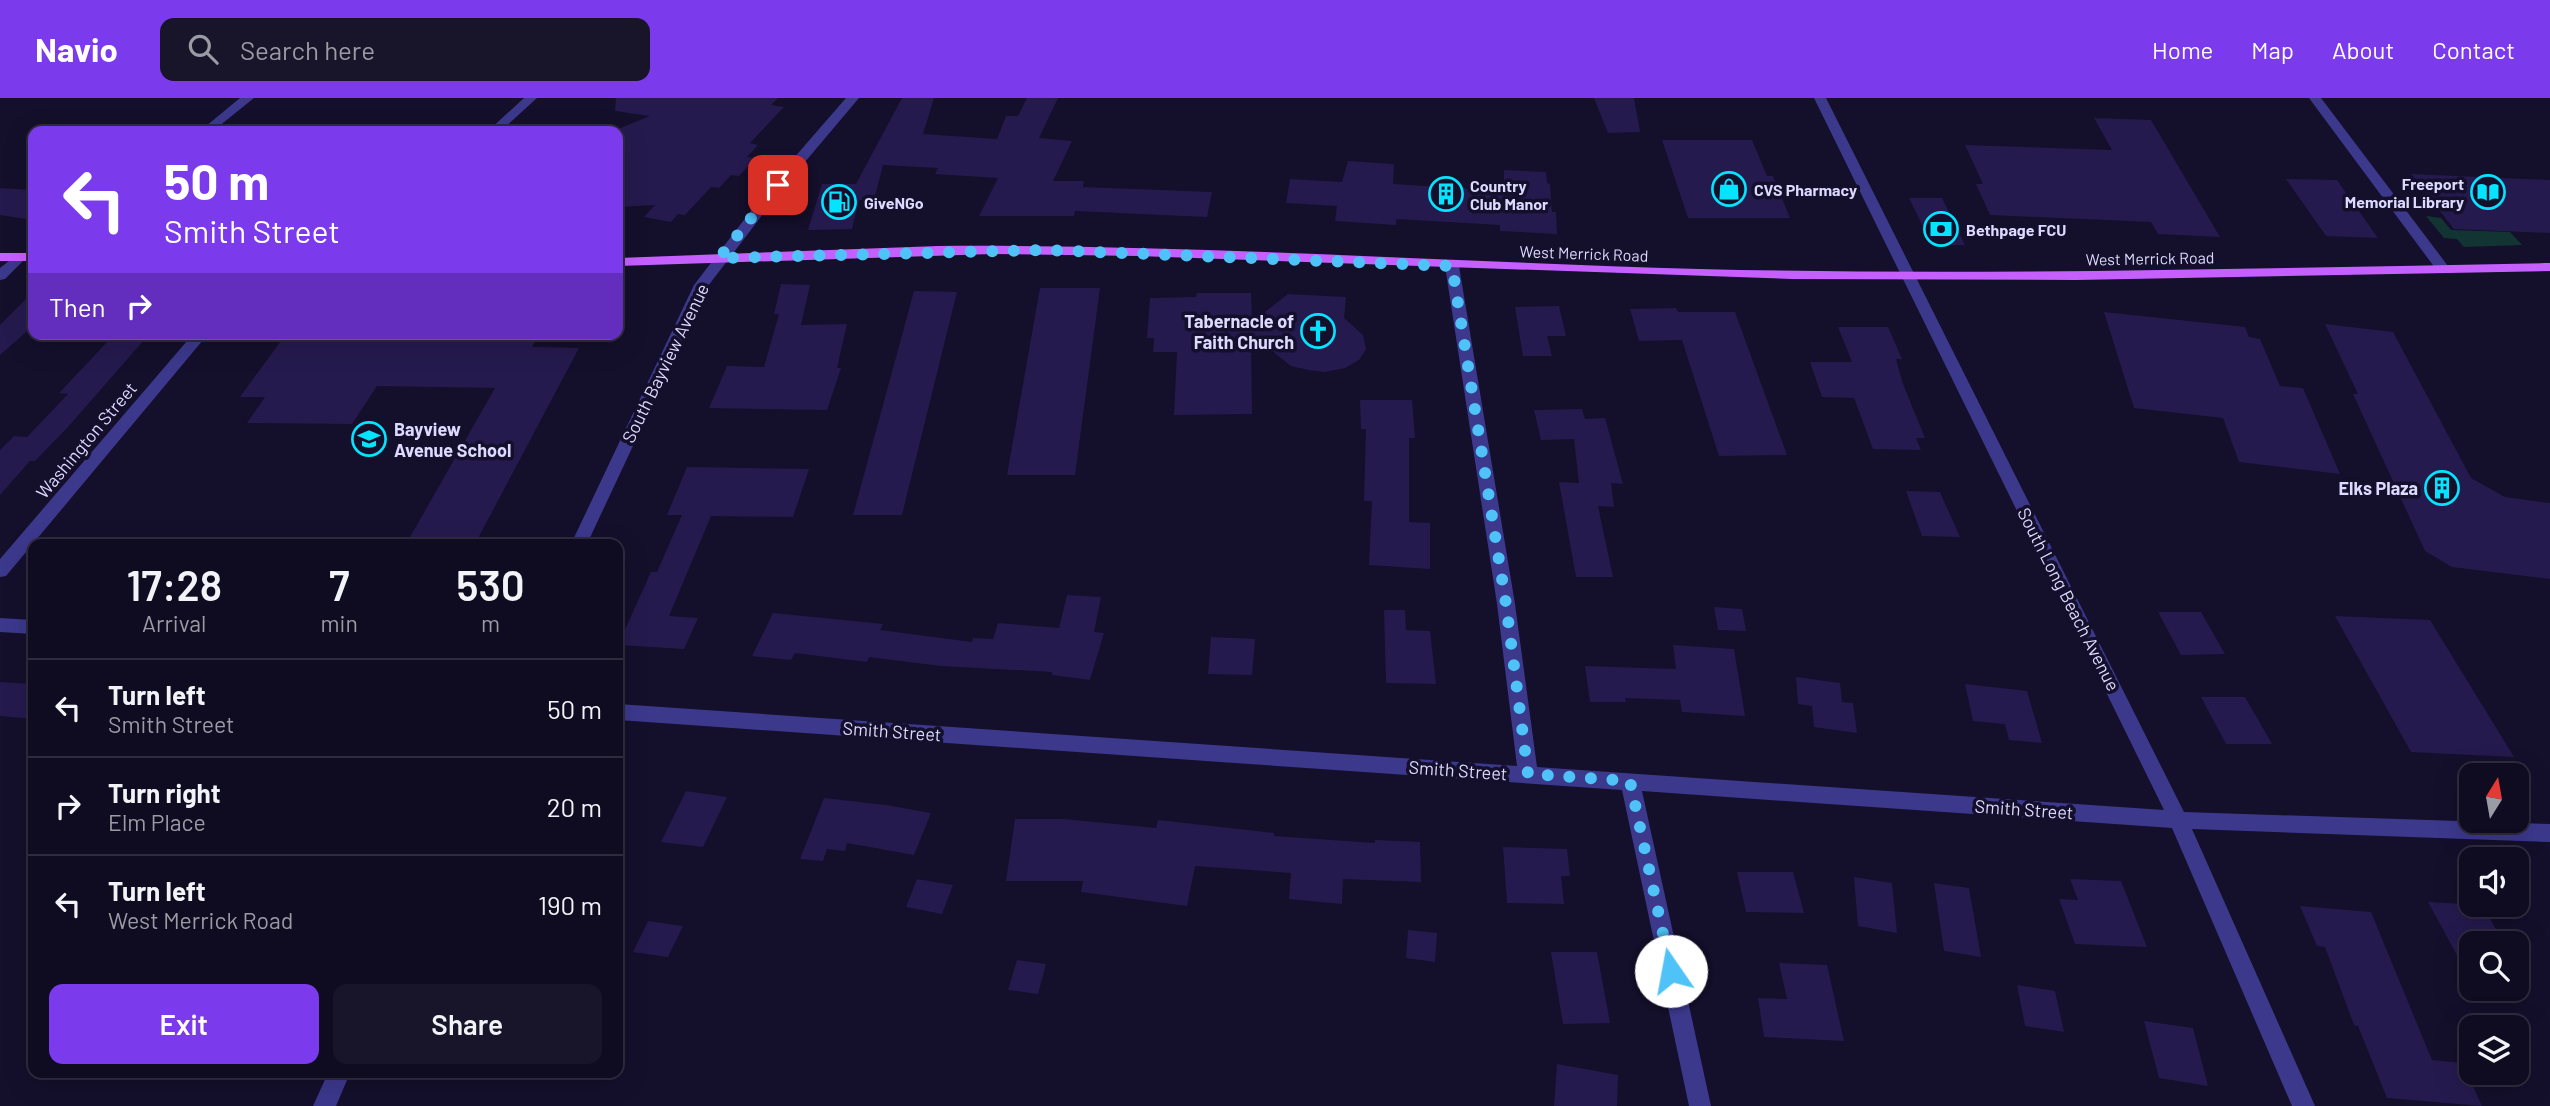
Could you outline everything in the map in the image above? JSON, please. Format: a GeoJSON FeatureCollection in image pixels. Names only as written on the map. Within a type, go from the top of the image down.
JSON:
{"type":"FeatureCollection","features":[{"type":"Feature","properties":{"kind":"main road","name":"West Merrick Road"},"geometry":{"type":"LineString","coordinates":[[623,262],[1046,250],[1452,266],[1907,277],[2172,276],[2550,267]]}},
{"type":"Feature","properties":{"kind":"main road"},"geometry":{"type":"LineString","coordinates":[[0,257],[26,257]]}},
{"type":"Feature","properties":{"kind":"street"},"geometry":{"type":"LineString","coordinates":[[212,126],[248,98]]}},
{"type":"Feature","properties":{"kind":"street"},"geometry":{"type":"LineString","coordinates":[[500,126],[531,98]]}},
{"type":"Feature","properties":{"kind":"street","name":"South Bayview Avenue"},"geometry":{"type":"LineString","coordinates":[[581,539],[701,285],[719,258],[853,98]]}},
{"type":"Feature","properties":{"kind":"street","name":"South Long Beach Avenue"},"geometry":{"type":"LineString","coordinates":[[1820,98],[2179,820],[2304,1106]]}},
{"type":"Feature","properties":{"kind":"street"},"geometry":{"type":"LineString","coordinates":[[2315,98],[2442,270]]}},
{"type":"Feature","properties":{"kind":"street"},"geometry":{"type":"LineString","coordinates":[[0,276],[26,257]]}},
{"type":"Feature","properties":{"kind":"street"},"geometry":{"type":"LineString","coordinates":[[1452,266],[1506,604],[1528,774]]}},
{"type":"Feature","properties":{"kind":"street","name":"Washington Street"},"geometry":{"type":"LineString","coordinates":[[0,571],[196,340]]}},
{"type":"Feature","properties":{"kind":"street"},"geometry":{"type":"LineString","coordinates":[[0,625],[28,626]]}},
{"type":"Feature","properties":{"kind":"street","name":"Smith Street"},"geometry":{"type":"LineString","coordinates":[[623,712],[2179,820],[2550,833]]}},
{"type":"Feature","properties":{"kind":"street"},"geometry":{"type":"LineString","coordinates":[[1630,781],[1700,1106]]}},
{"type":"Feature","properties":{"kind":"street"},"geometry":{"type":"LineString","coordinates":[[324,1106],[338,1078]]}},
{"type":"Feature","properties":{"kind":"green space"},"geometry":{"type":"Polygon","coordinates":[[[2426,216],[2441,218],[2451,230],[2510,232],[2522,245],[2464,247],[2457,239],[2444,238],[2426,216]]]}},
{"type":"Feature","properties":{"kind":"building"},"geometry":{"type":"Polygon","coordinates":[[[616,98],[778,98],[771,105],[784,107],[750,143],[758,145],[747,157],[756,158],[739,176],[731,175],[719,188],[711,187],[685,215],[678,214],[671,222],[644,217],[655,205],[623,207],[623,127],[650,116],[615,111],[616,98]]]}},
{"type":"Feature","properties":{"kind":"building"},"geometry":{"type":"Polygon","coordinates":[[[902,98],[934,98],[923,134],[997,139],[1006,116],[1018,116],[1027,98],[1058,98],[1039,138],[1072,141],[1053,181],[1084,181],[1083,187],[1212,192],[1207,217],[1075,211],[1074,216],[979,216],[998,178],[935,174],[938,168],[883,165],[874,200],[859,200],[852,229],[808,230],[822,184],[856,184],[902,98]]]}},
{"type":"Feature","properties":{"kind":"building"},"geometry":{"type":"Polygon","coordinates":[[[1594,98],[1634,98],[1640,132],[1608,133],[1594,98]]]}},
{"type":"Feature","properties":{"kind":"building"},"geometry":{"type":"Polygon","coordinates":[[[2094,118],[2151,120],[2220,237],[2158,234],[2151,222],[1990,215],[1976,184],[1983,184],[1965,145],[2112,150],[2094,118]]]}},
{"type":"Feature","properties":{"kind":"building","name":"CVS Pharmacy"},"geometry":{"type":"Polygon","coordinates":[[[1662,140],[1752,140],[1767,176],[1773,176],[1790,218],[1688,218],[1662,140]]]}},
{"type":"Feature","properties":{"kind":"building","name":"Country Club Manor"},"geometry":{"type":"Polygon","coordinates":[[[1348,161],[1394,164],[1393,184],[1504,191],[1504,170],[1546,172],[1547,183],[1550,184],[1552,212],[1556,212],[1557,234],[1500,231],[1500,225],[1396,219],[1396,225],[1335,221],[1337,206],[1286,203],[1290,179],[1342,182],[1348,161]]]}},
{"type":"Feature","properties":{"kind":"building","name":"Freeport Memorial Library"},"geometry":{"type":"Polygon","coordinates":[[[2411,174],[2550,180],[2550,233],[2454,229],[2411,174]]]}},
{"type":"Feature","properties":{"kind":"building"},"geometry":{"type":"Polygon","coordinates":[[[2286,179],[2337,180],[2378,238],[2326,236],[2286,179]]]}},
{"type":"Feature","properties":{"kind":"building"},"geometry":{"type":"Polygon","coordinates":[[[0,188],[28,190],[28,219],[0,215],[0,188]]]}},
{"type":"Feature","properties":{"kind":"building","name":"Bethpage FCU"},"geometry":{"type":"Polygon","coordinates":[[[1909,198],[1942,198],[1965,245],[1932,245],[1909,198]]]}},
{"type":"Feature","properties":{"kind":"building"},"geometry":{"type":"Polygon","coordinates":[[[781,284],[810,285],[801,325],[847,324],[837,368],[841,368],[827,410],[709,408],[727,366],[764,367],[779,314],[774,314],[781,284]]]}},
{"type":"Feature","properties":{"kind":"building"},"geometry":{"type":"Polygon","coordinates":[[[1040,288],[1100,288],[1075,475],[1007,475],[1040,288]]]}},
{"type":"Feature","properties":{"kind":"building"},"geometry":{"type":"Polygon","coordinates":[[[914,291],[957,292],[902,515],[853,515],[914,291]]]}},
{"type":"Feature","properties":{"kind":"building"},"geometry":{"type":"Polygon","coordinates":[[[1197,293],[1251,293],[1252,322],[1288,294],[1346,297],[1344,318],[1363,335],[1366,349],[1359,360],[1345,368],[1325,372],[1308,370],[1291,366],[1251,334],[1252,414],[1174,415],[1177,352],[1153,352],[1154,338],[1147,338],[1150,298],[1196,297],[1197,293]]]}},
{"type":"Feature","properties":{"kind":"building"},"geometry":{"type":"Polygon","coordinates":[[[28,297],[28,330],[0,355],[0,325],[28,297]]]}},
{"type":"Feature","properties":{"kind":"building"},"geometry":{"type":"Polygon","coordinates":[[[1559,306],[1566,336],[1547,336],[1552,356],[1523,356],[1515,307],[1559,306]]]}},
{"type":"Feature","properties":{"kind":"building"},"geometry":{"type":"Polygon","coordinates":[[[1676,308],[1678,312],[1735,312],[1787,455],[1719,456],[1682,340],[1639,341],[1630,309],[1676,308]]]}},
{"type":"Feature","properties":{"kind":"building"},"geometry":{"type":"Polygon","coordinates":[[[2104,312],[2245,327],[2249,337],[2260,339],[2280,386],[2303,388],[2340,474],[2239,462],[2223,418],[2134,408],[2104,312]]]}},
{"type":"Feature","properties":{"kind":"building","name":"Elks Plaza"},"geometry":{"type":"Polygon","coordinates":[[[2325,324],[2393,332],[2471,478],[2505,497],[2550,503],[2550,579],[2452,567],[2425,551],[2353,394],[2358,394],[2325,324]]]}},
{"type":"Feature","properties":{"kind":"building"},"geometry":{"type":"Polygon","coordinates":[[[1838,327],[1888,327],[1902,359],[1896,359],[1903,384],[1925,438],[1916,438],[1921,450],[1873,449],[1854,398],[1822,397],[1810,362],[1852,362],[1838,327]]]}},
{"type":"Feature","properties":{"kind":"building"},"geometry":{"type":"Polygon","coordinates":[[[109,340],[144,340],[68,427],[35,461],[30,461],[0,495],[0,450],[14,436],[27,437],[68,394],[59,393],[109,340]]]}},
{"type":"Feature","properties":{"kind":"building"},"geometry":{"type":"Polygon","coordinates":[[[282,340],[536,340],[532,347],[579,348],[478,539],[409,539],[495,388],[377,386],[352,424],[247,423],[265,397],[240,397],[282,340]]]}},
{"type":"Feature","properties":{"kind":"building"},"geometry":{"type":"Polygon","coordinates":[[[1360,400],[1412,400],[1415,438],[1409,438],[1409,522],[1430,523],[1430,569],[1369,565],[1372,501],[1364,501],[1366,429],[1361,429],[1360,400]]]}},
{"type":"Feature","properties":{"kind":"building"},"geometry":{"type":"Polygon","coordinates":[[[1582,409],[1585,419],[1605,418],[1623,484],[1611,483],[1614,507],[1598,506],[1613,577],[1576,577],[1559,482],[1579,483],[1574,439],[1541,440],[1534,410],[1582,409]]]}},
{"type":"Feature","properties":{"kind":"building"},"geometry":{"type":"Polygon","coordinates":[[[687,467],[809,469],[793,517],[711,516],[669,616],[698,618],[684,649],[623,645],[623,634],[651,572],[657,572],[682,515],[667,515],[687,467]]]}},
{"type":"Feature","properties":{"kind":"building"},"geometry":{"type":"Polygon","coordinates":[[[1906,491],[1940,492],[1960,537],[1922,536],[1906,491]]]}},
{"type":"Feature","properties":{"kind":"building"},"geometry":{"type":"Polygon","coordinates":[[[1067,595],[1101,597],[1094,632],[1104,633],[1090,680],[1052,675],[1052,672],[941,666],[869,657],[867,662],[795,653],[791,660],[752,656],[773,613],[883,624],[880,630],[972,642],[973,638],[993,639],[998,623],[1059,628],[1067,595]]]}},
{"type":"Feature","properties":{"kind":"building"},"geometry":{"type":"Polygon","coordinates":[[[1714,607],[1742,609],[1746,631],[1718,630],[1714,607]]]}},
{"type":"Feature","properties":{"kind":"building"},"geometry":{"type":"Polygon","coordinates":[[[1384,610],[1405,610],[1406,630],[1430,631],[1436,684],[1386,683],[1384,610]]]}},
{"type":"Feature","properties":{"kind":"building"},"geometry":{"type":"Polygon","coordinates":[[[2158,612],[2201,612],[2225,654],[2181,655],[2158,612]]]}},
{"type":"Feature","properties":{"kind":"building"},"geometry":{"type":"Polygon","coordinates":[[[2335,616],[2430,620],[2514,757],[2411,752],[2335,616]]]}},
{"type":"Feature","properties":{"kind":"building"},"geometry":{"type":"Polygon","coordinates":[[[1211,637],[1255,639],[1252,675],[1208,674],[1211,637]]]}},
{"type":"Feature","properties":{"kind":"building"},"geometry":{"type":"Polygon","coordinates":[[[1673,645],[1734,649],[1745,716],[1682,712],[1680,700],[1625,698],[1626,702],[1590,702],[1585,666],[1676,669],[1673,645]]]}},
{"type":"Feature","properties":{"kind":"building"},"geometry":{"type":"Polygon","coordinates":[[[1796,677],[1840,683],[1842,702],[1853,703],[1857,733],[1814,727],[1812,706],[1798,704],[1796,677]]]}},
{"type":"Feature","properties":{"kind":"building"},"geometry":{"type":"Polygon","coordinates":[[[0,682],[28,684],[28,719],[0,716],[0,682]]]}},
{"type":"Feature","properties":{"kind":"building"},"geometry":{"type":"Polygon","coordinates":[[[1965,684],[2027,691],[2042,743],[2009,740],[2005,724],[1973,721],[1965,684]]]}},
{"type":"Feature","properties":{"kind":"building"},"geometry":{"type":"Polygon","coordinates":[[[2201,697],[2245,697],[2272,744],[2226,744],[2201,697]]]}},
{"type":"Feature","properties":{"kind":"building"},"geometry":{"type":"Polygon","coordinates":[[[686,791],[727,797],[703,847],[661,842],[686,791]]]}},
{"type":"Feature","properties":{"kind":"building"},"geometry":{"type":"Polygon","coordinates":[[[824,798],[931,813],[914,855],[847,843],[845,851],[827,849],[823,861],[800,859],[824,798]]]}},
{"type":"Feature","properties":{"kind":"building"},"geometry":{"type":"Polygon","coordinates":[[[1015,819],[1064,819],[1156,828],[1158,820],[1274,833],[1274,836],[1375,843],[1375,840],[1420,842],[1421,882],[1343,879],[1342,904],[1289,899],[1291,873],[1195,866],[1187,906],[1081,892],[1083,881],[1006,881],[1015,819]]]}},
{"type":"Feature","properties":{"kind":"building"},"geometry":{"type":"Polygon","coordinates":[[[1503,847],[1567,849],[1570,876],[1561,876],[1564,904],[1507,903],[1503,847]]]}},
{"type":"Feature","properties":{"kind":"building"},"geometry":{"type":"Polygon","coordinates":[[[1737,872],[1793,872],[1804,913],[1746,912],[1737,872]]]}},
{"type":"Feature","properties":{"kind":"building"},"geometry":{"type":"Polygon","coordinates":[[[1854,877],[1892,883],[1897,933],[1858,926],[1854,877]]]}},
{"type":"Feature","properties":{"kind":"building"},"geometry":{"type":"Polygon","coordinates":[[[917,879],[953,885],[942,914],[906,907],[917,879]]]}},
{"type":"Feature","properties":{"kind":"building"},"geometry":{"type":"Polygon","coordinates":[[[2070,879],[2121,881],[2147,947],[2075,944],[2059,899],[2078,900],[2070,879]]]}},
{"type":"Feature","properties":{"kind":"building"},"geometry":{"type":"Polygon","coordinates":[[[1934,883],[1969,888],[1981,957],[1944,951],[1934,883]]]}},
{"type":"Feature","properties":{"kind":"building"},"geometry":{"type":"Polygon","coordinates":[[[2428,902],[2459,904],[2459,917],[2489,917],[2497,931],[2459,931],[2459,959],[2428,902]]]}},
{"type":"Feature","properties":{"kind":"building"},"geometry":{"type":"Polygon","coordinates":[[[2300,906],[2371,912],[2432,1060],[2459,1063],[2459,1085],[2472,1085],[2482,1106],[2387,1098],[2358,1026],[2354,1025],[2325,947],[2317,946],[2300,906]]]}},
{"type":"Feature","properties":{"kind":"building"},"geometry":{"type":"Polygon","coordinates":[[[648,921],[683,926],[668,957],[633,952],[648,921]]]}},
{"type":"Feature","properties":{"kind":"building"},"geometry":{"type":"Polygon","coordinates":[[[1408,930],[1437,933],[1435,962],[1406,958],[1408,930]]]}},
{"type":"Feature","properties":{"kind":"building"},"geometry":{"type":"Polygon","coordinates":[[[1551,952],[1597,952],[1610,1023],[1563,1024],[1551,952]]]}},
{"type":"Feature","properties":{"kind":"building"},"geometry":{"type":"Polygon","coordinates":[[[1017,960],[1046,964],[1038,994],[1008,990],[1017,960]]]}},
{"type":"Feature","properties":{"kind":"building"},"geometry":{"type":"Polygon","coordinates":[[[1779,963],[1827,965],[1844,1041],[1764,1037],[1758,998],[1787,999],[1779,963]]]}},
{"type":"Feature","properties":{"kind":"building"},"geometry":{"type":"Polygon","coordinates":[[[2017,985],[2055,991],[2064,1032],[2025,1026],[2017,985]]]}},
{"type":"Feature","properties":{"kind":"building"},"geometry":{"type":"Polygon","coordinates":[[[2144,1021],[2193,1028],[2208,1086],[2159,1078],[2144,1021]]]}},
{"type":"Feature","properties":{"kind":"building"},"geometry":{"type":"Polygon","coordinates":[[[1557,1064],[1618,1075],[1617,1106],[1554,1106],[1557,1064]]]}},
{"type":"Feature","properties":{"kind":"place","name":"CVS Pharmacy"},"geometry":{"type":"Point","coordinates":[1729,189]}},
{"type":"Feature","properties":{"kind":"place","name":"Freeport Memorial Library"},"geometry":{"type":"Point","coordinates":[2488,192]}},
{"type":"Feature","properties":{"kind":"place","name":"Country Club Manor"},"geometry":{"type":"Point","coordinates":[1446,194]}},
{"type":"Feature","properties":{"kind":"place","name":"GiveNGo"},"geometry":{"type":"Point","coordinates":[839,202]}},
{"type":"Feature","properties":{"kind":"place","name":"Bethpage FCU"},"geometry":{"type":"Point","coordinates":[1941,229]}},
{"type":"Feature","properties":{"kind":"place","name":"Tabernacle of Faith Church"},"geometry":{"type":"Point","coordinates":[1318,331]}},
{"type":"Feature","properties":{"kind":"place","name":"Bayview Avenue School"},"geometry":{"type":"Point","coordinates":[369,439]}},
{"type":"Feature","properties":{"kind":"place","name":"Elks Plaza"},"geometry":{"type":"Point","coordinates":[2442,488]}},
{"type":"Feature","properties":{"kind":"route"},"geometry":{"type":"LineString","coordinates":[[778,185],[719,258],[951,250],[1046,250],[1452,266],[1506,604],[1528,774],[1630,781],[1671,971]]}}]}
